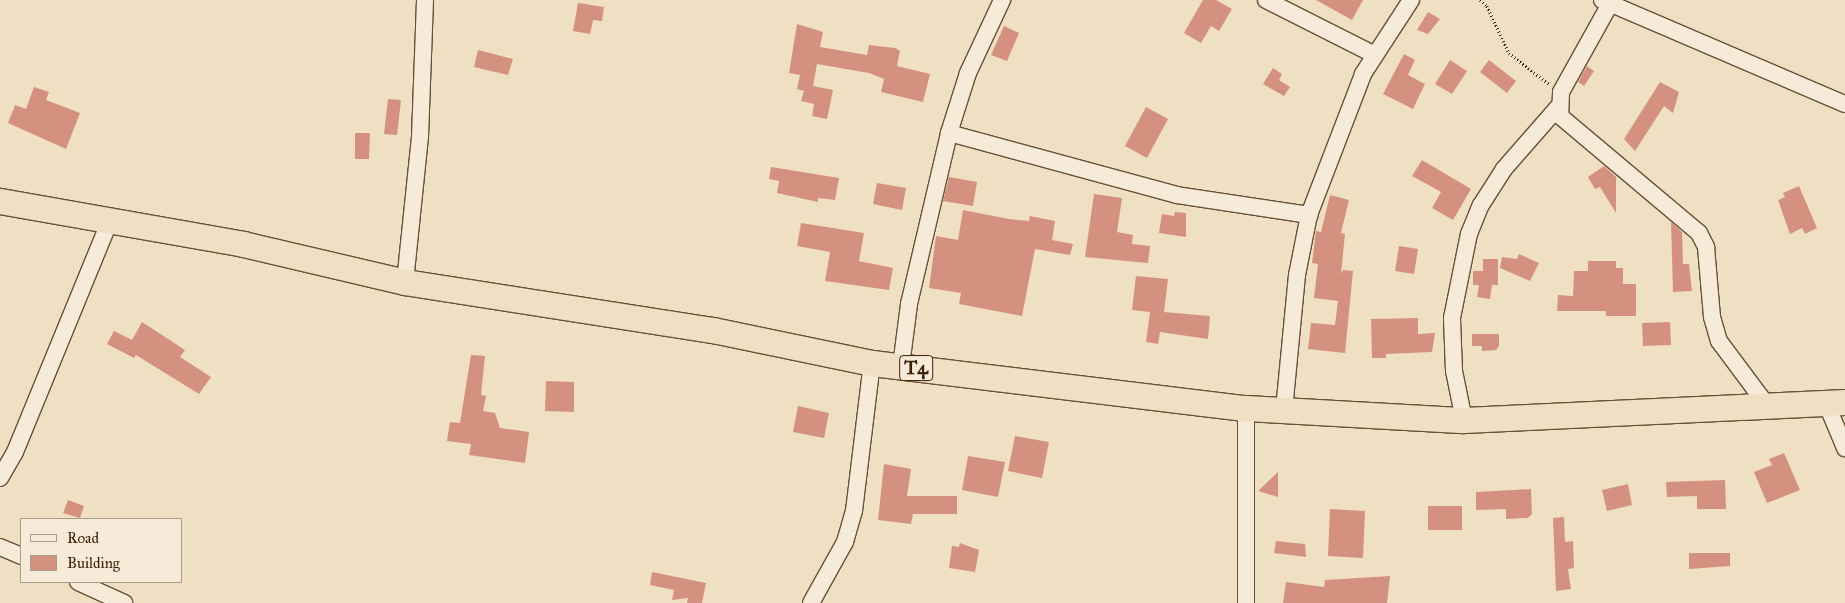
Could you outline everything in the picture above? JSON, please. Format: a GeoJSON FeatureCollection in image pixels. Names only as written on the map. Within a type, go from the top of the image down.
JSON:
{"type":"FeatureCollection","features":[{"type":"Feature","properties":{"kind":"highway","name":"T4"},"geometry":{"type":"LineString","coordinates":[[0,201],[110,223],[243,244],[405,282],[713,330],[872,363],[1246,408],[1464,420],[1836,404]]}},
{"type":"Feature","properties":{"kind":"street"},"geometry":{"type":"LineString","coordinates":[[405,282],[420,137],[425,0]]}},
{"type":"Feature","properties":{"kind":"street"},"geometry":{"type":"LineString","coordinates":[[901,366],[909,304],[949,133],[968,73],[1002,0]]}},
{"type":"Feature","properties":{"kind":"street"},"geometry":{"type":"LineString","coordinates":[[1266,0],[1373,54]]}},
{"type":"Feature","properties":{"kind":"street"},"geometry":{"type":"LineString","coordinates":[[1284,410],[1297,275],[1309,215],[1326,164],[1373,54],[1411,0]]}},
{"type":"Feature","properties":{"kind":"street"},"geometry":{"type":"LineString","coordinates":[[1464,420],[1454,371],[1452,318],[1469,234],[1481,205],[1504,169],[1560,99],[1606,2],[1845,104]]}},
{"type":"Feature","properties":{"kind":"street"},"geometry":{"type":"LineString","coordinates":[[1560,99],[1560,116],[1568,125],[1699,233],[1706,247],[1712,317],[1719,341],[1768,408]]}},
{"type":"Feature","properties":{"kind":"street"},"geometry":{"type":"LineString","coordinates":[[949,133],[1177,195],[1309,215]]}},
{"type":"Feature","properties":{"kind":"street"},"geometry":{"type":"LineString","coordinates":[[0,478],[15,452],[110,223]]}},
{"type":"Feature","properties":{"kind":"street"},"geometry":{"type":"LineString","coordinates":[[811,603],[845,542],[854,511],[872,363]]}},
{"type":"Feature","properties":{"kind":"street"},"geometry":{"type":"LineString","coordinates":[[1836,404],[1845,448]]}},
{"type":"Feature","properties":{"kind":"street"},"geometry":{"type":"LineString","coordinates":[[1246,408],[1246,603]]}},
{"type":"Feature","properties":{"kind":"street"},"geometry":{"type":"LineString","coordinates":[[0,547],[20,556]]}},
{"type":"Feature","properties":{"kind":"street"},"geometry":{"type":"LineString","coordinates":[[80,583],[124,603]]}},
{"type":"Feature","properties":{"kind":"path"},"geometry":{"type":"LineString","coordinates":[[1480,0],[1487,6],[1509,53],[1560,99]]}},
{"type":"Feature","properties":{"kind":"building"},"geometry":{"type":"Polygon","coordinates":[[[1203,0],[1216,0],[1232,9],[1219,31],[1211,26],[1201,43],[1184,33],[1203,0]]]}},
{"type":"Feature","properties":{"kind":"building"},"geometry":{"type":"Polygon","coordinates":[[[1316,0],[1363,0],[1352,20],[1316,0]]]}},
{"type":"Feature","properties":{"kind":"building"},"geometry":{"type":"Polygon","coordinates":[[[578,3],[604,7],[602,21],[593,20],[590,34],[573,31],[578,3]]]}},
{"type":"Feature","properties":{"kind":"building"},"geometry":{"type":"Polygon","coordinates":[[[1428,12],[1440,19],[1428,34],[1417,30],[1428,12]]]}},
{"type":"Feature","properties":{"kind":"building"},"geometry":{"type":"Polygon","coordinates":[[[797,24],[823,32],[820,47],[867,55],[869,45],[895,48],[900,51],[897,66],[930,74],[923,102],[881,92],[884,79],[869,73],[817,64],[813,86],[833,90],[827,119],[812,116],[814,104],[801,101],[804,91],[797,89],[800,75],[789,73],[797,24]]]}},
{"type":"Feature","properties":{"kind":"building"},"geometry":{"type":"Polygon","coordinates":[[[1004,26],[1019,33],[1007,61],[991,55],[1004,26]]]}},
{"type":"Feature","properties":{"kind":"building"},"geometry":{"type":"Polygon","coordinates":[[[478,50],[513,59],[508,75],[474,67],[478,50]]]}},
{"type":"Feature","properties":{"kind":"building"},"geometry":{"type":"Polygon","coordinates":[[[1404,54],[1415,60],[1408,75],[1425,84],[1413,109],[1383,94],[1404,54]]]}},
{"type":"Feature","properties":{"kind":"building"},"geometry":{"type":"Polygon","coordinates":[[[1450,60],[1467,71],[1452,94],[1435,84],[1450,60]]]}},
{"type":"Feature","properties":{"kind":"building"},"geometry":{"type":"Polygon","coordinates":[[[1489,60],[1516,81],[1507,93],[1480,72],[1489,60]]]}},
{"type":"Feature","properties":{"kind":"building"},"geometry":{"type":"Polygon","coordinates":[[[1587,66],[1594,71],[1584,86],[1578,82],[1587,66]]]}},
{"type":"Feature","properties":{"kind":"building"},"geometry":{"type":"Polygon","coordinates":[[[1273,68],[1282,74],[1279,80],[1290,87],[1284,96],[1263,84],[1273,68]]]}},
{"type":"Feature","properties":{"kind":"building"},"geometry":{"type":"Polygon","coordinates":[[[1660,82],[1679,92],[1673,113],[1664,106],[1635,151],[1624,139],[1660,82]]]}},
{"type":"Feature","properties":{"kind":"building"},"geometry":{"type":"Polygon","coordinates":[[[34,87],[49,92],[46,100],[80,113],[66,149],[8,123],[15,105],[26,109],[34,87]]]}},
{"type":"Feature","properties":{"kind":"building"},"geometry":{"type":"Polygon","coordinates":[[[388,99],[401,100],[397,135],[384,134],[388,99]]]}},
{"type":"Feature","properties":{"kind":"building"},"geometry":{"type":"Polygon","coordinates":[[[1146,107],[1168,119],[1147,158],[1125,146],[1146,107]]]}},
{"type":"Feature","properties":{"kind":"building"},"geometry":{"type":"Polygon","coordinates":[[[355,133],[370,133],[369,159],[355,159],[355,133]]]}},
{"type":"Feature","properties":{"kind":"building"},"geometry":{"type":"Polygon","coordinates":[[[1422,160],[1471,189],[1453,220],[1432,208],[1441,192],[1412,176],[1422,160]]]}},
{"type":"Feature","properties":{"kind":"building"},"geometry":{"type":"Polygon","coordinates":[[[1604,166],[1616,177],[1616,213],[1600,187],[1595,189],[1588,177],[1604,166]]]}},
{"type":"Feature","properties":{"kind":"building"},"geometry":{"type":"Polygon","coordinates":[[[771,167],[839,178],[835,200],[818,198],[818,202],[777,193],[779,181],[769,179],[771,167]]]}},
{"type":"Feature","properties":{"kind":"building"},"geometry":{"type":"Polygon","coordinates":[[[949,177],[977,182],[973,206],[943,201],[949,177]]]}},
{"type":"Feature","properties":{"kind":"building"},"geometry":{"type":"Polygon","coordinates":[[[877,183],[906,188],[902,210],[873,204],[877,183]]]}},
{"type":"Feature","properties":{"kind":"building"},"geometry":{"type":"Polygon","coordinates":[[[1799,186],[1817,228],[1805,234],[1802,228],[1790,234],[1778,200],[1785,197],[1783,193],[1799,186]]]}},
{"type":"Feature","properties":{"kind":"building"},"geometry":{"type":"Polygon","coordinates":[[[1094,194],[1122,198],[1117,232],[1133,235],[1132,244],[1150,246],[1148,263],[1085,257],[1094,194]]]}},
{"type":"Feature","properties":{"kind":"building"},"geometry":{"type":"Polygon","coordinates":[[[1330,195],[1349,200],[1341,233],[1345,234],[1341,274],[1343,270],[1353,271],[1345,353],[1308,349],[1311,323],[1335,325],[1338,301],[1314,298],[1318,264],[1312,263],[1316,231],[1321,232],[1330,195]]]}},
{"type":"Feature","properties":{"kind":"building"},"geometry":{"type":"Polygon","coordinates":[[[963,210],[1009,219],[1029,221],[1030,216],[1055,221],[1052,240],[1073,244],[1070,255],[1035,249],[1022,316],[959,304],[961,293],[929,288],[936,236],[958,240],[963,210]]]}},
{"type":"Feature","properties":{"kind":"building"},"geometry":{"type":"Polygon","coordinates":[[[1175,212],[1186,213],[1186,237],[1159,233],[1162,214],[1174,216],[1175,212]]]}},
{"type":"Feature","properties":{"kind":"building"},"geometry":{"type":"Polygon","coordinates":[[[1671,222],[1682,232],[1683,264],[1689,264],[1692,291],[1673,292],[1671,222]]]}},
{"type":"Feature","properties":{"kind":"building"},"geometry":{"type":"Polygon","coordinates":[[[801,223],[864,233],[859,261],[893,268],[889,290],[825,281],[830,252],[797,246],[801,223]]]}},
{"type":"Feature","properties":{"kind":"building"},"geometry":{"type":"Polygon","coordinates":[[[1399,246],[1418,249],[1414,274],[1395,271],[1399,246]]]}},
{"type":"Feature","properties":{"kind":"building"},"geometry":{"type":"Polygon","coordinates":[[[1519,254],[1539,263],[1530,281],[1500,268],[1502,257],[1517,259],[1519,254]]]}},
{"type":"Feature","properties":{"kind":"building"},"geometry":{"type":"Polygon","coordinates":[[[1483,259],[1498,259],[1498,285],[1492,285],[1490,299],[1477,297],[1479,285],[1473,285],[1473,271],[1483,271],[1483,259]]]}},
{"type":"Feature","properties":{"kind":"building"},"geometry":{"type":"Polygon","coordinates":[[[1588,261],[1616,261],[1616,268],[1623,268],[1623,284],[1636,284],[1636,316],[1606,316],[1606,311],[1557,311],[1558,295],[1573,296],[1574,271],[1588,271],[1588,261]]]}},
{"type":"Feature","properties":{"kind":"building"},"geometry":{"type":"Polygon","coordinates":[[[1136,276],[1168,279],[1164,312],[1210,316],[1208,339],[1160,332],[1158,344],[1146,342],[1150,312],[1132,310],[1136,276]]]}},
{"type":"Feature","properties":{"kind":"building"},"geometry":{"type":"Polygon","coordinates":[[[1418,318],[1418,334],[1435,333],[1432,352],[1386,354],[1386,358],[1372,358],[1371,319],[1418,318]]]}},
{"type":"Feature","properties":{"kind":"building"},"geometry":{"type":"Polygon","coordinates":[[[142,322],[185,350],[180,357],[211,377],[199,394],[136,355],[134,358],[107,344],[114,331],[132,340],[142,322]]]}},
{"type":"Feature","properties":{"kind":"building"},"geometry":{"type":"Polygon","coordinates":[[[1670,322],[1671,345],[1643,346],[1642,323],[1670,322]]]}},
{"type":"Feature","properties":{"kind":"building"},"geometry":{"type":"Polygon","coordinates":[[[1472,334],[1499,334],[1499,346],[1496,350],[1482,351],[1482,346],[1472,346],[1472,334]]]}},
{"type":"Feature","properties":{"kind":"building"},"geometry":{"type":"Polygon","coordinates":[[[471,355],[485,356],[481,395],[486,396],[483,411],[495,413],[500,428],[529,432],[525,463],[469,455],[471,444],[447,441],[450,422],[460,423],[471,355]]]}},
{"type":"Feature","properties":{"kind":"building"},"geometry":{"type":"Polygon","coordinates":[[[546,381],[574,382],[574,412],[545,411],[546,381]]]}},
{"type":"Feature","properties":{"kind":"building"},"geometry":{"type":"Polygon","coordinates":[[[798,406],[829,413],[824,438],[793,432],[798,406]]]}},
{"type":"Feature","properties":{"kind":"building"},"geometry":{"type":"Polygon","coordinates":[[[1015,436],[1049,442],[1042,478],[1008,471],[1015,436]]]}},
{"type":"Feature","properties":{"kind":"building"},"geometry":{"type":"Polygon","coordinates":[[[1784,453],[1800,490],[1767,503],[1754,472],[1772,465],[1769,459],[1784,453]]]}},
{"type":"Feature","properties":{"kind":"building"},"geometry":{"type":"Polygon","coordinates":[[[968,456],[1005,462],[998,497],[962,490],[968,456]]]}},
{"type":"Feature","properties":{"kind":"building"},"geometry":{"type":"Polygon","coordinates":[[[884,464],[911,469],[907,496],[957,496],[957,514],[913,514],[911,524],[878,520],[884,464]]]}},
{"type":"Feature","properties":{"kind":"building"},"geometry":{"type":"Polygon","coordinates":[[[1278,472],[1278,497],[1258,491],[1278,472]]]}},
{"type":"Feature","properties":{"kind":"building"},"geometry":{"type":"Polygon","coordinates":[[[1725,480],[1726,509],[1697,509],[1697,496],[1667,497],[1666,482],[1725,480]]]}},
{"type":"Feature","properties":{"kind":"building"},"geometry":{"type":"Polygon","coordinates":[[[1628,484],[1632,505],[1607,511],[1602,490],[1628,484]]]}},
{"type":"Feature","properties":{"kind":"building"},"geometry":{"type":"Polygon","coordinates":[[[1531,489],[1532,514],[1528,518],[1506,519],[1506,509],[1476,510],[1476,492],[1531,489]]]}},
{"type":"Feature","properties":{"kind":"building"},"geometry":{"type":"Polygon","coordinates":[[[68,500],[84,506],[80,518],[63,513],[68,500]]]}},
{"type":"Feature","properties":{"kind":"building"},"geometry":{"type":"Polygon","coordinates":[[[1428,506],[1462,506],[1462,530],[1428,530],[1428,506]]]}},
{"type":"Feature","properties":{"kind":"building"},"geometry":{"type":"Polygon","coordinates":[[[1330,509],[1365,511],[1363,558],[1328,556],[1330,509]]]}},
{"type":"Feature","properties":{"kind":"building"},"geometry":{"type":"Polygon","coordinates":[[[1564,517],[1565,542],[1573,541],[1574,568],[1568,569],[1571,589],[1556,591],[1553,518],[1564,517]]]}},
{"type":"Feature","properties":{"kind":"building"},"geometry":{"type":"Polygon","coordinates":[[[1276,541],[1305,544],[1306,557],[1274,553],[1276,541]]]}},
{"type":"Feature","properties":{"kind":"building"},"geometry":{"type":"Polygon","coordinates":[[[960,543],[979,550],[975,572],[949,568],[952,546],[959,547],[960,543]]]}},
{"type":"Feature","properties":{"kind":"building"},"geometry":{"type":"Polygon","coordinates":[[[1689,553],[1730,553],[1730,566],[1689,569],[1689,553]]]}},
{"type":"Feature","properties":{"kind":"building"},"geometry":{"type":"Polygon","coordinates":[[[652,572],[706,583],[702,603],[687,603],[688,598],[672,600],[674,590],[650,585],[652,572]]]}},
{"type":"Feature","properties":{"kind":"building"},"geometry":{"type":"Polygon","coordinates":[[[1390,576],[1387,603],[1283,603],[1286,582],[1324,587],[1325,580],[1390,576]]]}}]}
